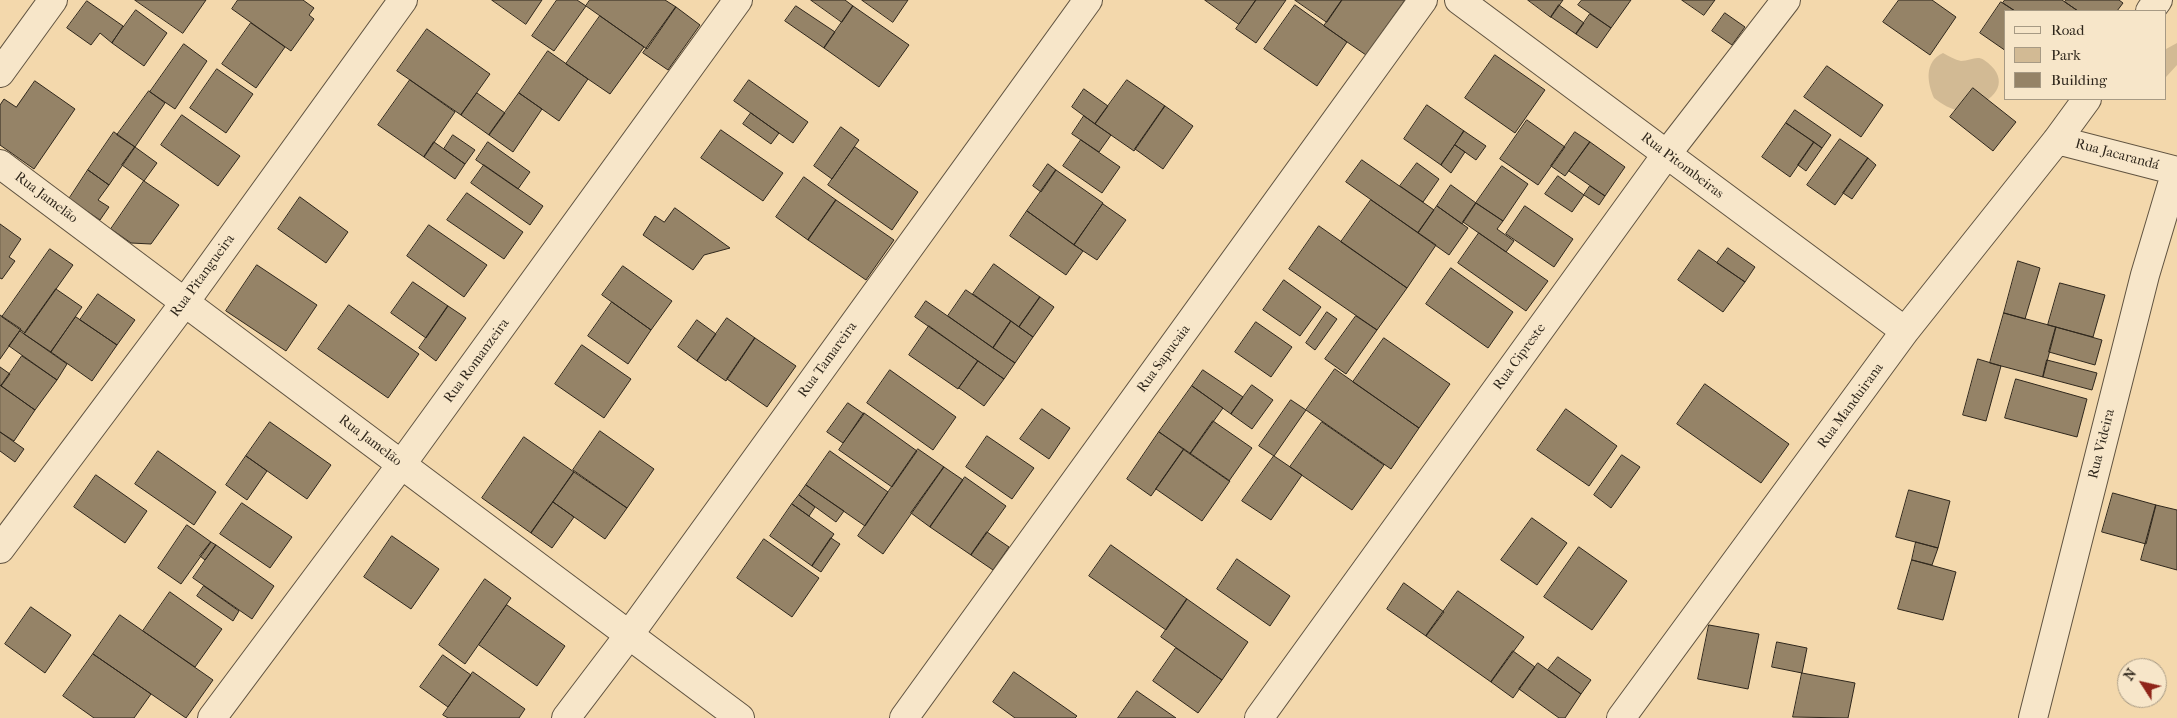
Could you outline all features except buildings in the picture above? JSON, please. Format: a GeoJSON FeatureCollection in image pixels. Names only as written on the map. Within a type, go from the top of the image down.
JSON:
{"type":"FeatureCollection","features":[{"type":"Feature","properties":{"kind":"street"},"geometry":{"type":"LineString","coordinates":[[0,73],[53,0]]}},
{"type":"Feature","properties":{"kind":"street","name":"Rua Pitangueira"},"geometry":{"type":"LineString","coordinates":[[0,549],[185,302],[403,0]]}},
{"type":"Feature","properties":{"kind":"street","name":"Rua Romanzeira"},"geometry":{"type":"LineString","coordinates":[[212,718],[401,465],[738,0]]}},
{"type":"Feature","properties":{"kind":"street","name":"Rua Tamareira"},"geometry":{"type":"LineString","coordinates":[[566,718],[629,635],[1088,0]]}},
{"type":"Feature","properties":{"kind":"street","name":"Rua Sapucaia"},"geometry":{"type":"LineString","coordinates":[[904,718],[1423,0]]}},
{"type":"Feature","properties":{"kind":"street","name":"Rua Pitombeiras"},"geometry":{"type":"LineString","coordinates":[[1459,0],[1905,331]]}},
{"type":"Feature","properties":{"kind":"street","name":"Rua Cipreste"},"geometry":{"type":"LineString","coordinates":[[1259,718],[1666,155],[1786,0]]}},
{"type":"Feature","properties":{"kind":"street","name":"Rua Manduirana"},"geometry":{"type":"LineString","coordinates":[[1621,718],[1905,331],[2057,140],[2086,100]]}},
{"type":"Feature","properties":{"kind":"street","name":"Rua Jacarandá"},"geometry":{"type":"LineString","coordinates":[[2057,140],[2176,171]]}},
{"type":"Feature","properties":{"kind":"street","name":"Rua Jamelão"},"geometry":{"type":"LineString","coordinates":[[0,164],[740,718]]}},
{"type":"Feature","properties":{"kind":"street","name":"Rua Videira"},"geometry":{"type":"LineString","coordinates":[[2033,718],[2145,275],[2176,171]]}},
{"type":"Feature","properties":{"kind":"green space"},"geometry":{"type":"Polygon","coordinates":[[[2177,43],[2177,65],[2167,76],[2167,48],[2177,43]]]}},
{"type":"Feature","properties":{"kind":"green space"},"geometry":{"type":"Polygon","coordinates":[[[1943,53],[1961,61],[1976,58],[1984,60],[1992,66],[1999,79],[1996,91],[1985,101],[1964,111],[1950,108],[1934,98],[1929,79],[1930,67],[1937,57],[1943,53]]]}}]}
